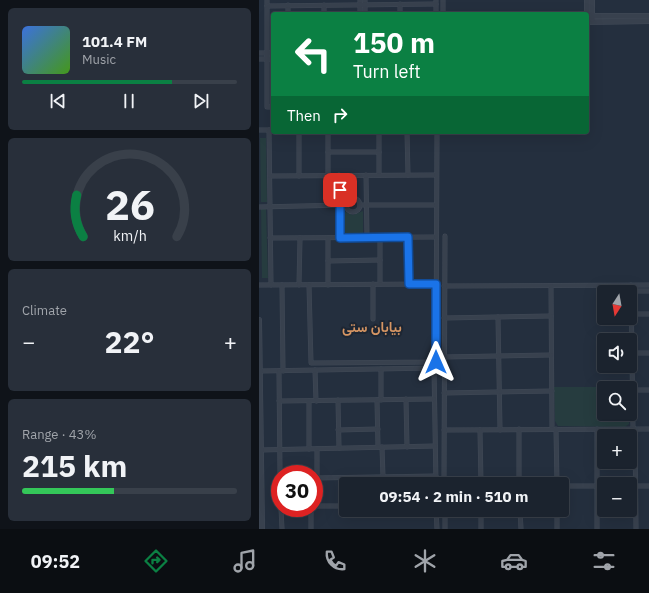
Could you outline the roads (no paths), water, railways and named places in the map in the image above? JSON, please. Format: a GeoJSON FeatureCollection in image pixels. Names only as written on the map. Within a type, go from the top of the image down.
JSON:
{"type":"FeatureCollection","features":[{"type":"Feature","properties":{"kind":"street"},"geometry":{"type":"LineString","coordinates":[[267,0],[267,107],[271,107]]}},
{"type":"Feature","properties":{"kind":"street"},"geometry":{"type":"LineString","coordinates":[[443,0],[443,12]]}},
{"type":"Feature","properties":{"kind":"street"},"geometry":{"type":"LineString","coordinates":[[587,0],[591,18]]}},
{"type":"Feature","properties":{"kind":"street"},"geometry":{"type":"LineString","coordinates":[[591,18],[592,0]]}},
{"type":"Feature","properties":{"kind":"street"},"geometry":{"type":"LineString","coordinates":[[267,6],[324,5],[360,2],[400,4],[436,2]]}},
{"type":"Feature","properties":{"kind":"street"},"geometry":{"type":"LineString","coordinates":[[400,4],[400,12]]}},
{"type":"Feature","properties":{"kind":"street"},"geometry":{"type":"LineString","coordinates":[[324,5],[324,12]]}},
{"type":"Feature","properties":{"kind":"street"},"geometry":{"type":"LineString","coordinates":[[288,6],[289,12]]}},
{"type":"Feature","properties":{"kind":"street"},"geometry":{"type":"LineString","coordinates":[[591,18],[649,16]]}},
{"type":"Feature","properties":{"kind":"street"},"geometry":{"type":"LineString","coordinates":[[591,18],[649,22]]}},
{"type":"Feature","properties":{"kind":"street"},"geometry":{"type":"LineString","coordinates":[[259,53],[271,53]]}},
{"type":"Feature","properties":{"kind":"street"},"geometry":{"type":"LineString","coordinates":[[259,58],[268,58]]}},
{"type":"Feature","properties":{"kind":"street"},"geometry":{"type":"LineString","coordinates":[[259,130],[271,130],[271,285]]}},
{"type":"Feature","properties":{"kind":"street"},"geometry":{"type":"LineString","coordinates":[[299,134],[299,176]]}},
{"type":"Feature","properties":{"kind":"street"},"geometry":{"type":"LineString","coordinates":[[328,134],[328,175]]}},
{"type":"Feature","properties":{"kind":"street"},"geometry":{"type":"LineString","coordinates":[[379,134],[379,175]]}},
{"type":"Feature","properties":{"kind":"street"},"geometry":{"type":"LineString","coordinates":[[407,134],[408,175]]}},
{"type":"Feature","properties":{"kind":"street"},"geometry":{"type":"LineString","coordinates":[[309,285],[311,363],[436,362],[437,134]]}},
{"type":"Feature","properties":{"kind":"street"},"geometry":{"type":"LineString","coordinates":[[328,152],[379,152]]}},
{"type":"Feature","properties":{"kind":"street"},"geometry":{"type":"LineString","coordinates":[[339,175],[340,238]]}},
{"type":"Feature","properties":{"kind":"street"},"geometry":{"type":"LineString","coordinates":[[366,175],[367,238]]}},
{"type":"Feature","properties":{"kind":"street"},"geometry":{"type":"LineString","coordinates":[[270,176],[436,175]]}},
{"type":"Feature","properties":{"kind":"street"},"geometry":{"type":"LineString","coordinates":[[345,205],[347,201],[353,198],[357,199],[360,205]]}},
{"type":"Feature","properties":{"kind":"street"},"geometry":{"type":"LineString","coordinates":[[345,205],[347,210],[354,212],[358,210],[360,205]]}},
{"type":"Feature","properties":{"kind":"street"},"geometry":{"type":"LineString","coordinates":[[259,207],[345,205]]}},
{"type":"Feature","properties":{"kind":"street"},"geometry":{"type":"LineString","coordinates":[[360,205],[436,205]]}},
{"type":"Feature","properties":{"kind":"street"},"geometry":{"type":"LineString","coordinates":[[445,236],[445,477]]}},
{"type":"Feature","properties":{"kind":"street"},"geometry":{"type":"LineString","coordinates":[[380,237],[380,284]]}},
{"type":"Feature","properties":{"kind":"street"},"geometry":{"type":"LineString","coordinates":[[408,237],[409,284]]}},
{"type":"Feature","properties":{"kind":"street"},"geometry":{"type":"LineString","coordinates":[[270,238],[436,237]]}},
{"type":"Feature","properties":{"kind":"street"},"geometry":{"type":"LineString","coordinates":[[299,238],[299,285]]}},
{"type":"Feature","properties":{"kind":"street"},"geometry":{"type":"LineString","coordinates":[[328,238],[328,284]]}},
{"type":"Feature","properties":{"kind":"street"},"geometry":{"type":"LineString","coordinates":[[328,261],[380,260]]}},
{"type":"Feature","properties":{"kind":"street"},"geometry":{"type":"LineString","coordinates":[[373,284],[373,319]]}},
{"type":"Feature","properties":{"kind":"street"},"geometry":{"type":"LineString","coordinates":[[259,285],[436,284]]}},
{"type":"Feature","properties":{"kind":"street"},"geometry":{"type":"LineString","coordinates":[[281,465],[279,401],[281,371],[282,285]]}},
{"type":"Feature","properties":{"kind":"street"},"geometry":{"type":"LineString","coordinates":[[444,286],[597,285]]}},
{"type":"Feature","properties":{"kind":"street"},"geometry":{"type":"LineString","coordinates":[[637,285],[649,285]]}},
{"type":"Feature","properties":{"kind":"street"},"geometry":{"type":"LineString","coordinates":[[551,286],[552,391],[557,477]]}},
{"type":"Feature","properties":{"kind":"street"},"geometry":{"type":"LineString","coordinates":[[637,291],[649,291]]}},
{"type":"Feature","properties":{"kind":"street"},"geometry":{"type":"LineString","coordinates":[[637,314],[649,314]]}},
{"type":"Feature","properties":{"kind":"street"},"geometry":{"type":"LineString","coordinates":[[444,318],[551,316]]}},
{"type":"Feature","properties":{"kind":"street"},"geometry":{"type":"LineString","coordinates":[[498,317],[500,430]]}},
{"type":"Feature","properties":{"kind":"street"},"geometry":{"type":"LineString","coordinates":[[259,320],[261,529]]}},
{"type":"Feature","properties":{"kind":"street"},"geometry":{"type":"LineString","coordinates":[[637,353],[649,352]]}},
{"type":"Feature","properties":{"kind":"street"},"geometry":{"type":"LineString","coordinates":[[444,357],[551,355]]}},
{"type":"Feature","properties":{"kind":"street"},"geometry":{"type":"LineString","coordinates":[[260,371],[435,368],[436,476],[323,478]]}},
{"type":"Feature","properties":{"kind":"street"},"geometry":{"type":"LineString","coordinates":[[381,369],[378,429],[383,476]]}},
{"type":"Feature","properties":{"kind":"street"},"geometry":{"type":"LineString","coordinates":[[315,370],[316,401]]}},
{"type":"Feature","properties":{"kind":"street"},"geometry":{"type":"LineString","coordinates":[[637,390],[649,390]]}},
{"type":"Feature","properties":{"kind":"street"},"geometry":{"type":"LineString","coordinates":[[444,393],[552,391]]}},
{"type":"Feature","properties":{"kind":"street"},"geometry":{"type":"LineString","coordinates":[[406,399],[407,447]]}},
{"type":"Feature","properties":{"kind":"street"},"geometry":{"type":"LineString","coordinates":[[279,401],[435,399]]}},
{"type":"Feature","properties":{"kind":"street"},"geometry":{"type":"LineString","coordinates":[[338,400],[339,448]]}},
{"type":"Feature","properties":{"kind":"street"},"geometry":{"type":"LineString","coordinates":[[309,401],[309,449]]}},
{"type":"Feature","properties":{"kind":"street"},"geometry":{"type":"LineString","coordinates":[[634,421],[634,429]]}},
{"type":"Feature","properties":{"kind":"street"},"geometry":{"type":"LineString","coordinates":[[338,430],[378,429]]}},
{"type":"Feature","properties":{"kind":"street"},"geometry":{"type":"LineString","coordinates":[[519,429],[519,477]]}},
{"type":"Feature","properties":{"kind":"street"},"geometry":{"type":"LineString","coordinates":[[444,430],[597,429]]}},
{"type":"Feature","properties":{"kind":"street"},"geometry":{"type":"LineString","coordinates":[[637,429],[649,429]]}},
{"type":"Feature","properties":{"kind":"street"},"geometry":{"type":"LineString","coordinates":[[479,430],[481,477]]}},
{"type":"Feature","properties":{"kind":"street"},"geometry":{"type":"LineString","coordinates":[[261,450],[435,446]]}},
{"type":"Feature","properties":{"kind":"street"},"geometry":{"type":"LineString","coordinates":[[316,465],[317,449]]}},
{"type":"Feature","properties":{"kind":"street"},"geometry":{"type":"LineString","coordinates":[[569,486],[597,486]]}},
{"type":"Feature","properties":{"kind":"street"},"geometry":{"type":"LineString","coordinates":[[637,486],[649,486]]}},
{"type":"Feature","properties":{"kind":"street"},"geometry":{"type":"LineString","coordinates":[[323,506],[339,506]]}},
{"type":"Feature","properties":{"kind":"street"},"geometry":{"type":"LineString","coordinates":[[281,517],[282,529]]}},
{"type":"Feature","properties":{"kind":"street"},"geometry":{"type":"LineString","coordinates":[[311,517],[311,529]]}},
{"type":"Feature","properties":{"kind":"street"},"geometry":{"type":"LineString","coordinates":[[436,517],[437,529]]}},
{"type":"Feature","properties":{"kind":"street"},"geometry":{"type":"LineString","coordinates":[[445,517],[445,529]]}},
{"type":"Feature","properties":{"kind":"street"},"geometry":{"type":"LineString","coordinates":[[481,517],[481,529]]}},
{"type":"Feature","properties":{"kind":"street"},"geometry":{"type":"LineString","coordinates":[[520,517],[521,529]]}},
{"type":"Feature","properties":{"kind":"street"},"geometry":{"type":"LineString","coordinates":[[557,517],[557,529]]}},
{"type":"Feature","properties":{"kind":"street"},"geometry":{"type":"LineString","coordinates":[[597,517],[597,529]]}},
{"type":"Feature","properties":{"kind":"street"},"geometry":{"type":"LineString","coordinates":[[636,517],[636,529]]}},
{"type":"Feature","properties":{"kind":"district","name":"بیابان ستی"},"geometry":{"type":"Point","coordinates":[372,327]}}]}
